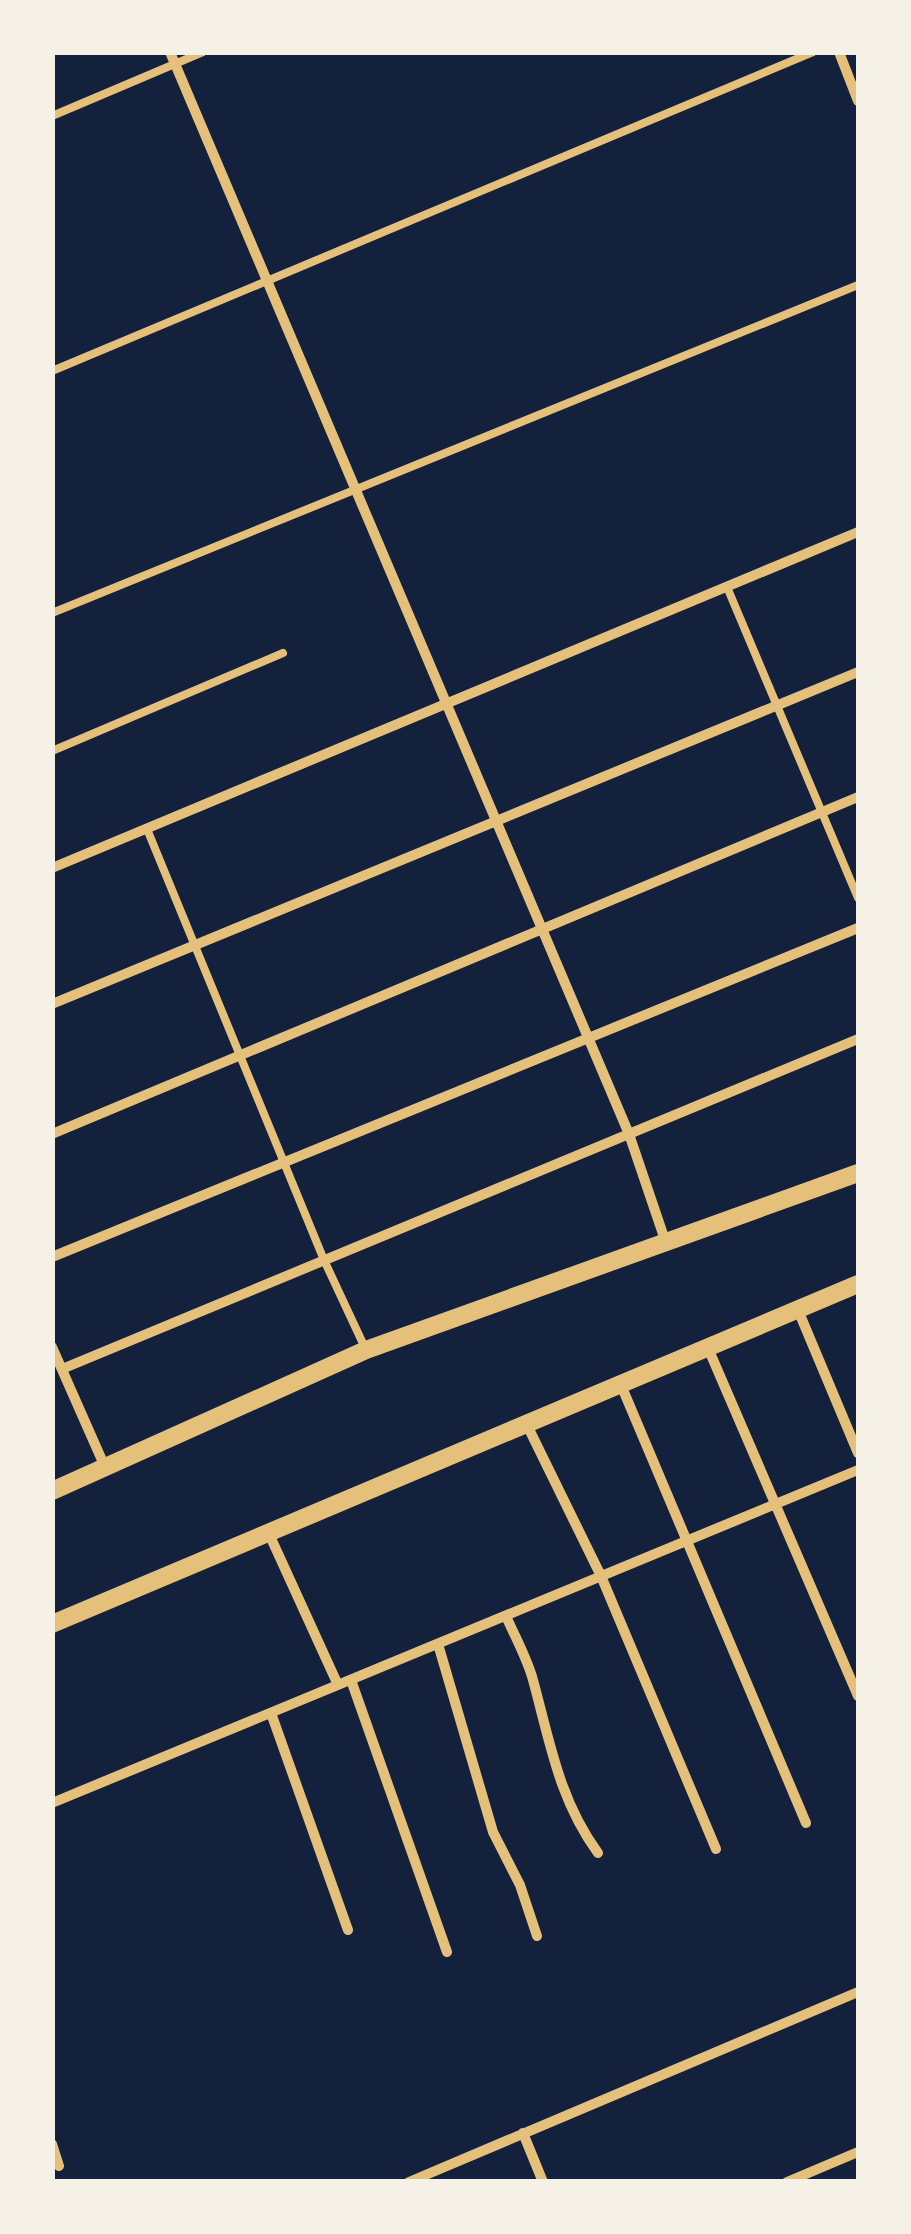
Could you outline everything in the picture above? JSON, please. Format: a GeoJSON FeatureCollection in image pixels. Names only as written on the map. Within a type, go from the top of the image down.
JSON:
{"type":"FeatureCollection","features":[{"type":"Feature","properties":{"kind":"street"},"geometry":{"type":"LineString","coordinates":[[170,52],[629,1134],[667,1244]]}},
{"type":"Feature","properties":{"kind":"street"},"geometry":{"type":"LineString","coordinates":[[839,52],[858,101]]}},
{"type":"Feature","properties":{"kind":"street"},"geometry":{"type":"LineString","coordinates":[[52,868],[858,532]]}},
{"type":"Feature","properties":{"kind":"street"},"geometry":{"type":"LineString","coordinates":[[52,1004],[858,672]]}},
{"type":"Feature","properties":{"kind":"street"},"geometry":{"type":"LineString","coordinates":[[52,1134],[858,798]]}},
{"type":"Feature","properties":{"kind":"street"},"geometry":{"type":"LineString","coordinates":[[52,1257],[858,928]]}},
{"type":"Feature","properties":{"kind":"street"},"geometry":{"type":"LineString","coordinates":[[62,1369],[858,1039]]}},
{"type":"Feature","properties":{"kind":"street"},"geometry":{"type":"LineString","coordinates":[[52,1491],[366,1350],[858,1174]]}},
{"type":"Feature","properties":{"kind":"street"},"geometry":{"type":"LineString","coordinates":[[52,1624],[270,1536],[858,1284]]}},
{"type":"Feature","properties":{"kind":"street"},"geometry":{"type":"LineString","coordinates":[[798,1310],[858,1453]]}},
{"type":"Feature","properties":{"kind":"street"},"geometry":{"type":"LineString","coordinates":[[52,1347],[106,1467]]}},
{"type":"Feature","properties":{"kind":"street"},"geometry":{"type":"LineString","coordinates":[[708,1348],[858,1696]]}},
{"type":"Feature","properties":{"kind":"street"},"geometry":{"type":"LineString","coordinates":[[621,1385],[806,1822]]}},
{"type":"Feature","properties":{"kind":"street"},"geometry":{"type":"LineString","coordinates":[[527,1425],[602,1576],[716,1849]]}},
{"type":"Feature","properties":{"kind":"street"},"geometry":{"type":"LineString","coordinates":[[52,1804],[858,1470]]}},
{"type":"Feature","properties":{"kind":"street"},"geometry":{"type":"LineString","coordinates":[[270,1536],[338,1685]]}},
{"type":"Feature","properties":{"kind":"street"},"geometry":{"type":"LineString","coordinates":[[506,1616],[534,1682],[549,1753],[565,1796],[598,1854]]}},
{"type":"Feature","properties":{"kind":"street"},"geometry":{"type":"LineString","coordinates":[[438,1644],[493,1832],[520,1885],[537,1936]]}},
{"type":"Feature","properties":{"kind":"street"},"geometry":{"type":"LineString","coordinates":[[351,1680],[447,1952]]}},
{"type":"Feature","properties":{"kind":"street"},"geometry":{"type":"LineString","coordinates":[[271,1713],[348,1930]]}},
{"type":"Feature","properties":{"kind":"street"},"geometry":{"type":"LineString","coordinates":[[409,2182],[858,1992]]}},
{"type":"Feature","properties":{"kind":"street"},"geometry":{"type":"LineString","coordinates":[[524,2133],[543,2182]]}},
{"type":"Feature","properties":{"kind":"street"},"geometry":{"type":"LineString","coordinates":[[52,2144],[59,2166]]}},
{"type":"Feature","properties":{"kind":"street"},"geometry":{"type":"LineString","coordinates":[[787,2182],[858,2152]]}},
{"type":"Feature","properties":{"kind":"lane"},"geometry":{"type":"LineString","coordinates":[[52,116],[203,52]]}},
{"type":"Feature","properties":{"kind":"lane"},"geometry":{"type":"LineString","coordinates":[[52,372],[813,52]]}},
{"type":"Feature","properties":{"kind":"lane"},"geometry":{"type":"LineString","coordinates":[[52,613],[858,284]]}},
{"type":"Feature","properties":{"kind":"lane"},"geometry":{"type":"LineString","coordinates":[[727,587],[858,898]]}},
{"type":"Feature","properties":{"kind":"lane"},"geometry":{"type":"LineString","coordinates":[[52,751],[282,653]]}},
{"type":"Feature","properties":{"kind":"lane"},"geometry":{"type":"LineString","coordinates":[[148,829],[324,1260],[366,1350]]}}]}
